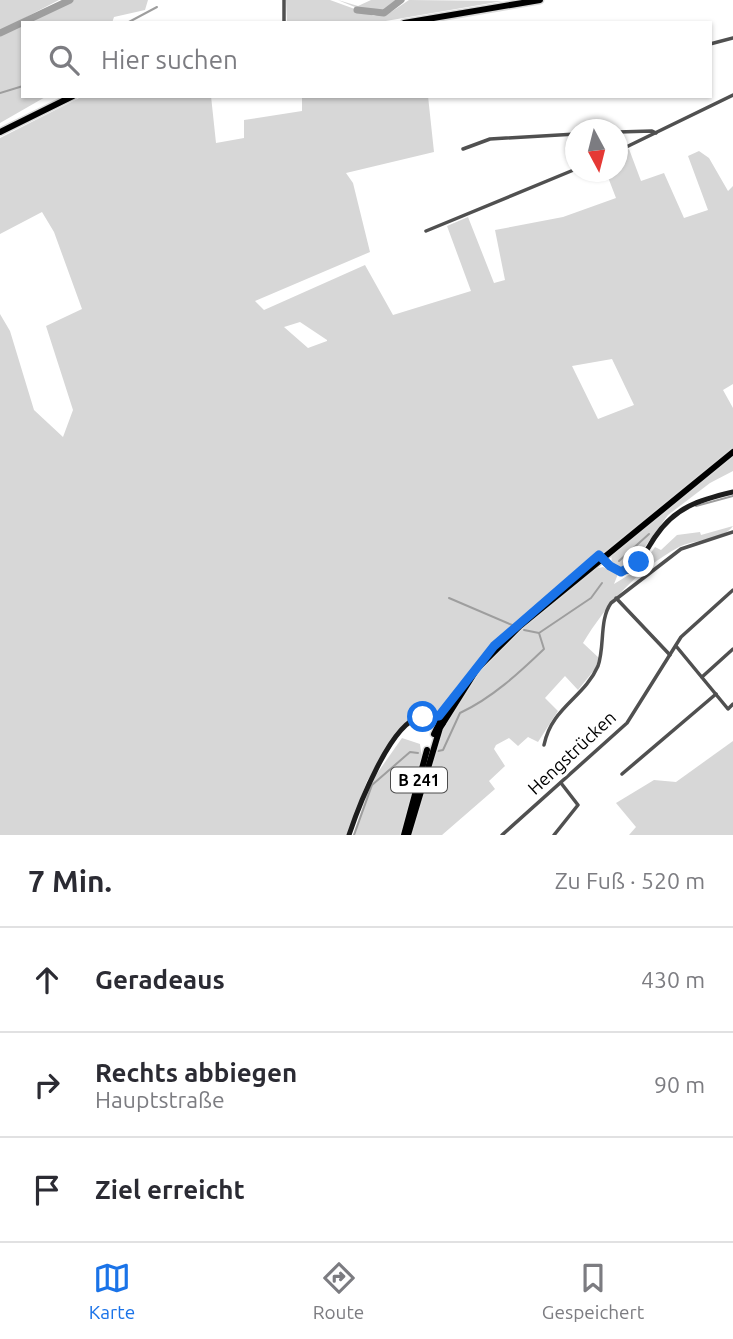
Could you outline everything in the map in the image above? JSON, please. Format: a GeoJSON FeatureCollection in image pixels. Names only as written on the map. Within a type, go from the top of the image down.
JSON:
{"type":"FeatureCollection","features":[{"type":"Feature","properties":{"kind":"main road"},"geometry":{"type":"LineString","coordinates":[[416,21],[540,0]]}},
{"type":"Feature","properties":{"kind":"main road"},"geometry":{"type":"LineString","coordinates":[[0,132],[69,98]]}},
{"type":"Feature","properties":{"kind":"main road","name":"B 241"},"geometry":{"type":"LineString","coordinates":[[406,835],[437,723],[494,646],[733,452]]}},
{"type":"Feature","properties":{"kind":"main road","name":"B 241"},"geometry":{"type":"LineString","coordinates":[[437,723],[488,657],[601,557]]}},
{"type":"Feature","properties":{"kind":"street"},"geometry":{"type":"LineString","coordinates":[[284,0],[284,21]]}},
{"type":"Feature","properties":{"kind":"street"},"geometry":{"type":"LineString","coordinates":[[712,43],[733,38]]}},
{"type":"Feature","properties":{"kind":"street"},"geometry":{"type":"LineString","coordinates":[[628,146],[733,95]]}},
{"type":"Feature","properties":{"kind":"street"},"geometry":{"type":"LineString","coordinates":[[628,132],[656,133]]}},
{"type":"Feature","properties":{"kind":"street"},"geometry":{"type":"LineString","coordinates":[[463,149],[490,139],[565,135]]}},
{"type":"Feature","properties":{"kind":"street"},"geometry":{"type":"LineString","coordinates":[[426,231],[565,174]]}},
{"type":"Feature","properties":{"kind":"street"},"geometry":{"type":"LineString","coordinates":[[601,557],[621,572],[631,569],[677,511],[696,501],[733,492]]}},
{"type":"Feature","properties":{"kind":"street"},"geometry":{"type":"LineString","coordinates":[[544,745],[552,721],[596,669],[603,643],[605,613],[616,598],[681,549],[733,532]]}},
{"type":"Feature","properties":{"kind":"street"},"geometry":{"type":"LineString","coordinates":[[731,592],[733,599]]}},
{"type":"Feature","properties":{"kind":"street","name":"Hengstrücken"},"geometry":{"type":"LineString","coordinates":[[502,835],[626,723],[675,645],[731,592]]}},
{"type":"Feature","properties":{"kind":"street"},"geometry":{"type":"LineString","coordinates":[[616,598],[670,655]]}},
{"type":"Feature","properties":{"kind":"street"},"geometry":{"type":"LineString","coordinates":[[675,645],[727,709],[733,704]]}},
{"type":"Feature","properties":{"kind":"street"},"geometry":{"type":"LineString","coordinates":[[702,677],[733,649]]}},
{"type":"Feature","properties":{"kind":"street"},"geometry":{"type":"LineString","coordinates":[[622,774],[716,694]]}},
{"type":"Feature","properties":{"kind":"street"},"geometry":{"type":"LineString","coordinates":[[349,835],[368,782],[411,720],[418,717],[437,723]]}},
{"type":"Feature","properties":{"kind":"street"},"geometry":{"type":"LineString","coordinates":[[554,835],[578,805],[561,783]]}},
{"type":"Feature","properties":{"kind":"shaded area"},"geometry":{"type":"Polygon","coordinates":[[[0,0],[59,0],[9,26],[12,29],[21,25],[21,98],[44,98],[0,123],[0,0]]]}},
{"type":"Feature","properties":{"kind":"shaded area"},"geometry":{"type":"Polygon","coordinates":[[[72,0],[148,0],[145,10],[114,17],[113,21],[30,21],[72,0]]]}},
{"type":"Feature","properties":{"kind":"shaded area"},"geometry":{"type":"Polygon","coordinates":[[[286,0],[330,0],[374,16],[391,12],[409,0],[503,1],[386,21],[287,21],[286,0]]]}},
{"type":"Feature","properties":{"kind":"shaded area"},"geometry":{"type":"Polygon","coordinates":[[[338,0],[358,6],[371,0],[405,0],[388,9],[372,11],[338,0]]]}},
{"type":"Feature","properties":{"kind":"shaded area"},"geometry":{"type":"Polygon","coordinates":[[[79,98],[211,98],[216,143],[244,138],[244,120],[302,111],[302,98],[428,98],[434,152],[346,173],[353,183],[370,252],[255,301],[264,310],[365,265],[393,315],[471,291],[447,226],[468,217],[494,283],[505,280],[495,230],[563,217],[616,198],[610,182],[628,182],[629,149],[641,181],[664,173],[684,218],[708,210],[688,156],[699,151],[709,158],[728,191],[733,186],[733,384],[723,390],[733,408],[733,449],[518,621],[457,686],[440,713],[434,716],[419,715],[407,722],[367,781],[347,835],[0,835],[0,314],[10,331],[34,410],[63,437],[73,410],[46,326],[82,309],[54,232],[42,212],[0,234],[0,138],[79,98]],[[300,322],[284,327],[308,348],[327,341],[300,322]],[[612,359],[572,366],[598,419],[634,405],[612,359]]]}},
{"type":"Feature","properties":{"kind":"shaded area"},"geometry":{"type":"Polygon","coordinates":[[[733,455],[733,471],[710,483],[668,515],[631,566],[622,569],[612,564],[611,553],[733,455]]]}},
{"type":"Feature","properties":{"kind":"shaded area"},"geometry":{"type":"Polygon","coordinates":[[[733,526],[716,537],[679,547],[650,566],[624,589],[583,643],[599,658],[595,669],[578,690],[565,676],[545,698],[558,711],[538,742],[528,737],[518,746],[509,738],[496,745],[494,749],[505,766],[489,781],[495,789],[442,835],[411,835],[444,727],[456,703],[489,659],[530,621],[594,569],[603,567],[618,574],[614,584],[640,568],[655,547],[661,550],[677,535],[700,532],[701,535],[733,526]]]}},
{"type":"Feature","properties":{"kind":"shaded area"},"geometry":{"type":"Polygon","coordinates":[[[402,738],[420,744],[422,759],[402,835],[353,835],[371,782],[402,738]]]}},
{"type":"Feature","properties":{"kind":"shaded area"},"geometry":{"type":"Polygon","coordinates":[[[733,741],[733,835],[629,835],[636,827],[616,803],[654,780],[676,782],[733,741]]]}},
{"type":"Feature","properties":{"kind":"waterway"},"geometry":{"type":"LineString","coordinates":[[25,21],[70,0]]}},
{"type":"Feature","properties":{"kind":"waterway"},"geometry":{"type":"LineString","coordinates":[[357,10],[384,13],[401,0]]}},
{"type":"Feature","properties":{"kind":"waterway"},"geometry":{"type":"LineString","coordinates":[[131,21],[157,7]]}},
{"type":"Feature","properties":{"kind":"waterway"},"geometry":{"type":"LineString","coordinates":[[0,33],[21,23]]}},
{"type":"Feature","properties":{"kind":"waterway"},"geometry":{"type":"LineString","coordinates":[[0,93],[21,87]]}},
{"type":"Feature","properties":{"kind":"waterway"},"geometry":{"type":"LineString","coordinates":[[696,506],[733,496]]}},
{"type":"Feature","properties":{"kind":"waterway"},"geometry":{"type":"LineString","coordinates":[[619,561],[649,534]]}},
{"type":"Feature","properties":{"kind":"waterway"},"geometry":{"type":"LineString","coordinates":[[438,751],[443,750],[460,713],[494,692],[525,667],[544,649],[539,633],[591,598],[602,583]]}},
{"type":"Feature","properties":{"kind":"waterway"},"geometry":{"type":"LineString","coordinates":[[449,598],[512,625]]}},
{"type":"Feature","properties":{"kind":"waterway"},"geometry":{"type":"LineString","coordinates":[[524,630],[539,633]]}},
{"type":"Feature","properties":{"kind":"waterway"},"geometry":{"type":"LineString","coordinates":[[354,835],[372,785],[410,752],[418,753]]}},
{"type":"Feature","properties":{"kind":"route"},"geometry":{"type":"LineString","coordinates":[[423,717],[434,719],[439,716],[485,655],[518,623],[599,555],[621,572],[631,569],[639,562]]}}]}
